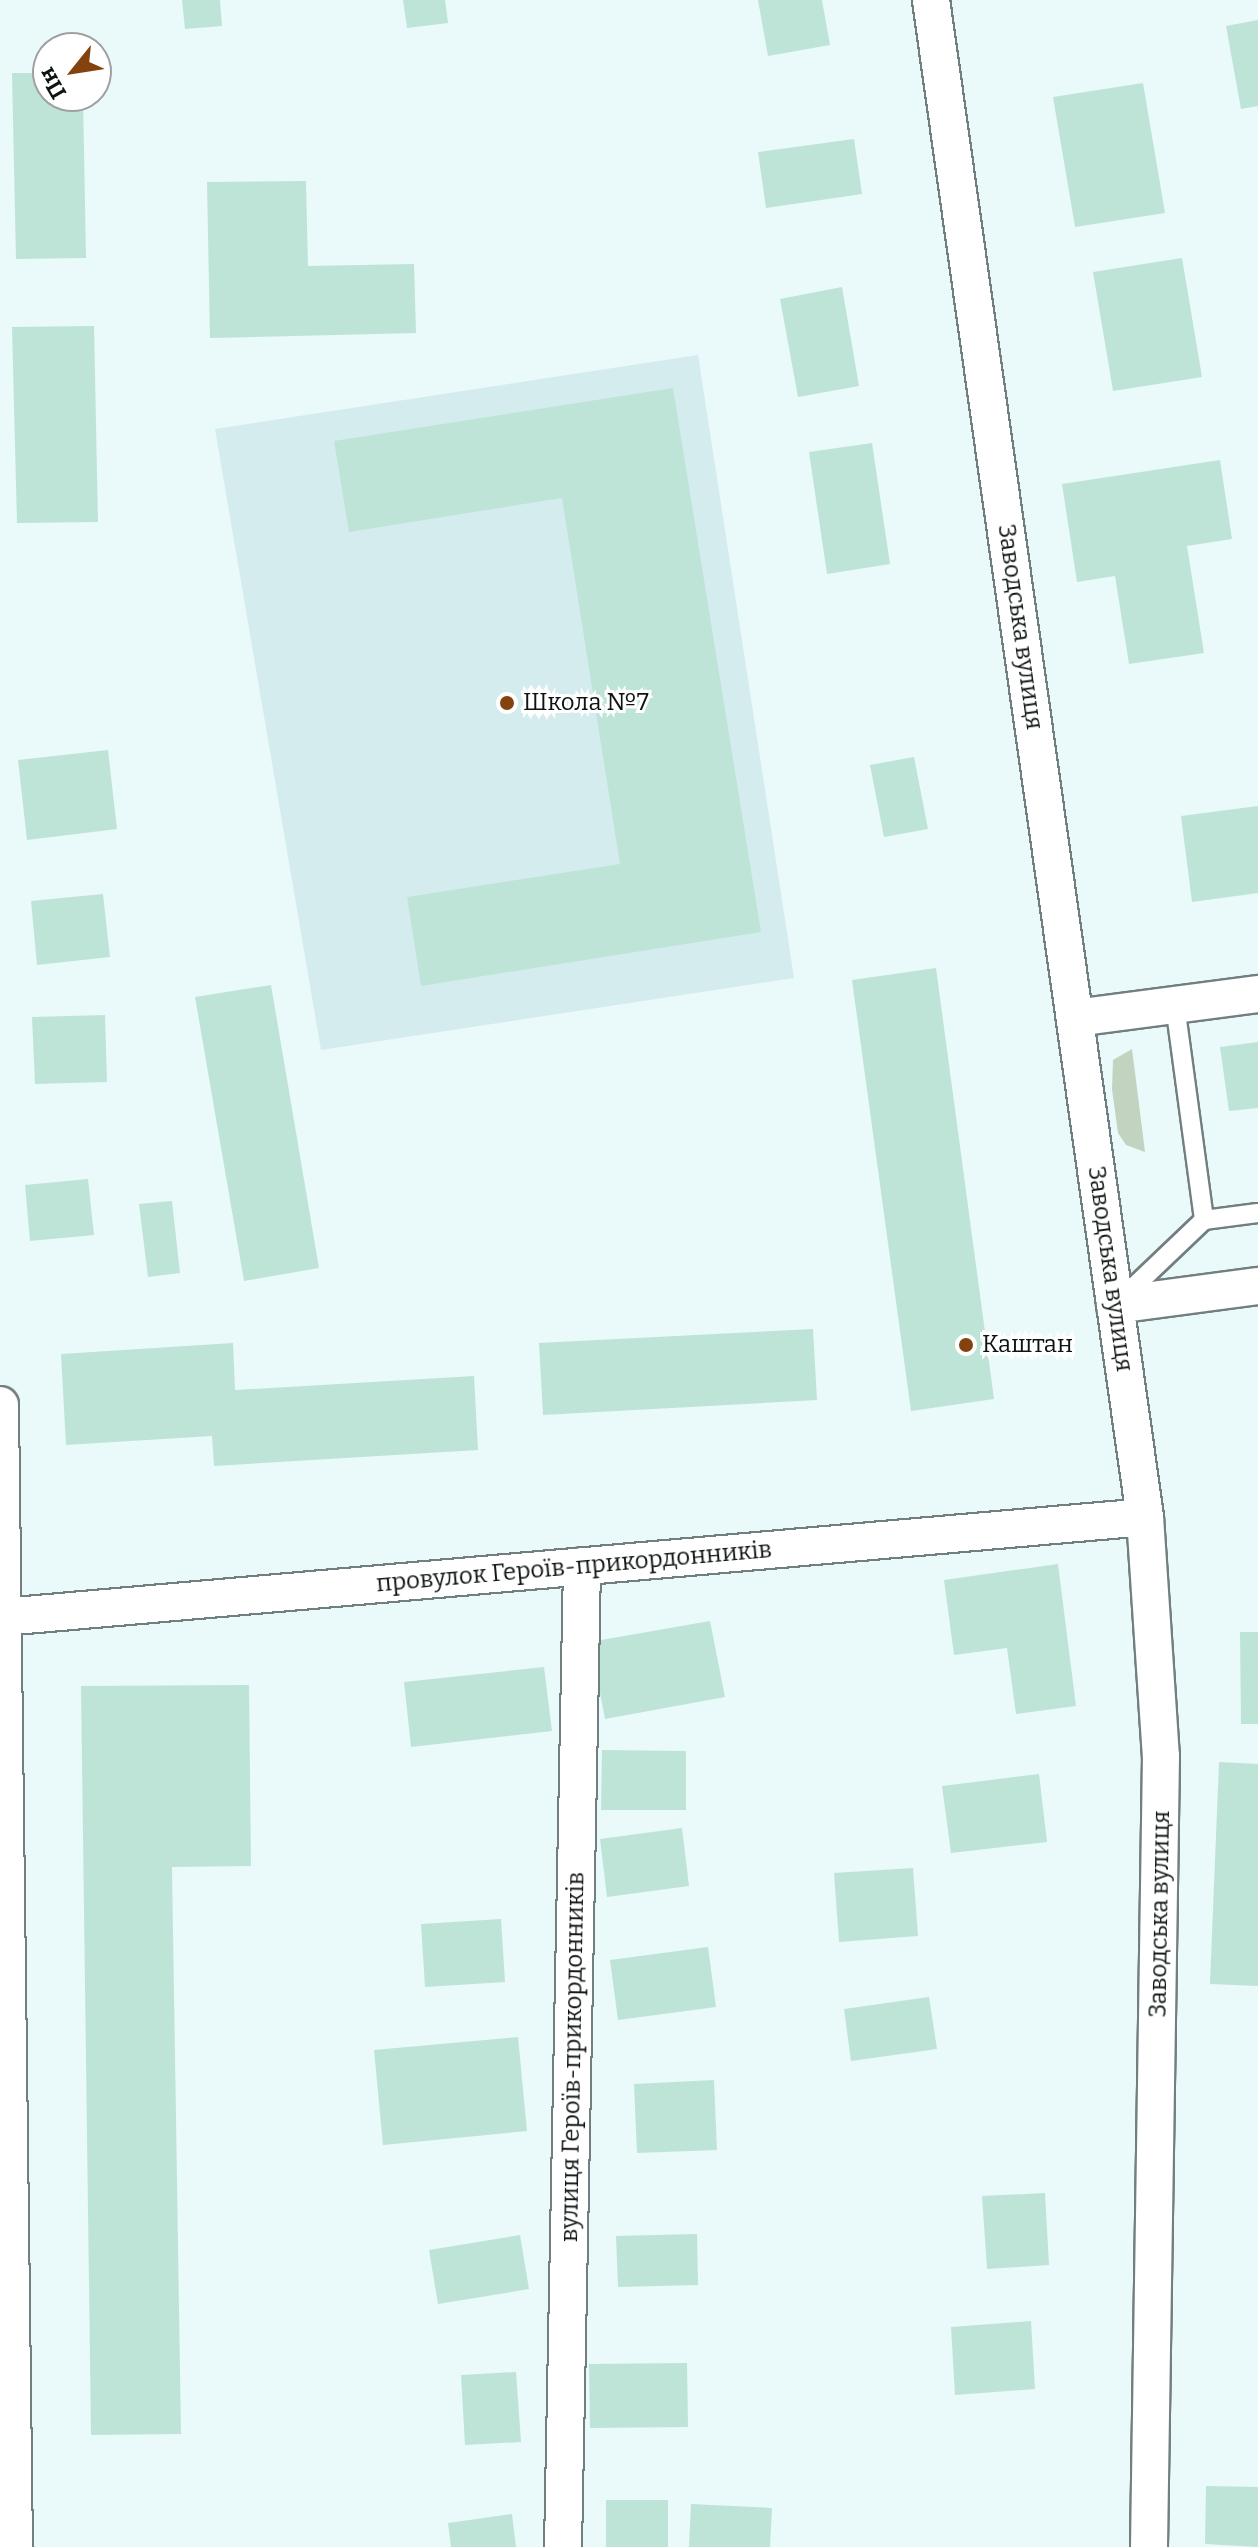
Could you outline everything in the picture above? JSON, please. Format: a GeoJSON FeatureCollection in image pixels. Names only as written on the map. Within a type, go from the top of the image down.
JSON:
{"type":"FeatureCollection","features":[{"type":"Feature","properties":{"kind":"street","name":"Заводська вулиця"},"geometry":{"type":"LineString","coordinates":[[931,0],[1145,1517],[1161,1756],[1149,2547]]}},
{"type":"Feature","properties":{"kind":"street"},"geometry":{"type":"LineString","coordinates":[[1075,1018],[1258,994]]}},
{"type":"Feature","properties":{"kind":"street"},"geometry":{"type":"LineString","coordinates":[[1115,1305],[1258,1286]]}},
{"type":"Feature","properties":{"kind":"street"},"geometry":{"type":"LineString","coordinates":[[0,1405],[4,2014],[14,2547]]}},
{"type":"Feature","properties":{"kind":"street","name":"провулок Героїв-прикордонників"},"geometry":{"type":"LineString","coordinates":[[3,1617],[1145,1517]]}},
{"type":"Feature","properties":{"kind":"street","name":"вулиця Героїв-прикордонників"},"geometry":{"type":"LineString","coordinates":[[563,2547],[582,1566]]}},
{"type":"Feature","properties":{"kind":"lane"},"geometry":{"type":"LineString","coordinates":[[1175,1005],[1204,1220]]}},
{"type":"Feature","properties":{"kind":"lane"},"geometry":{"type":"LineString","coordinates":[[1115,1305],[1204,1220],[1258,1213]]}},
{"type":"Feature","properties":{"kind":"shaded area","name":"Школа №7"},"geometry":{"type":"Polygon","coordinates":[[[698,355],[794,978],[321,1050],[215,429],[698,355]]]}},
{"type":"Feature","properties":{"kind":"green space"},"geometry":{"type":"Polygon","coordinates":[[[1132,1049],[1145,1152],[1126,1145],[1118,1133],[1112,1089],[1113,1060],[1132,1049]]]}},
{"type":"Feature","properties":{"kind":"building"},"geometry":{"type":"Polygon","coordinates":[[[182,0],[220,0],[222,26],[185,29],[182,0]]]}},
{"type":"Feature","properties":{"kind":"building"},"geometry":{"type":"Polygon","coordinates":[[[403,0],[445,0],[448,23],[407,28],[403,0]]]}},
{"type":"Feature","properties":{"kind":"building"},"geometry":{"type":"Polygon","coordinates":[[[758,0],[822,0],[830,45],[768,56],[758,0]]]}},
{"type":"Feature","properties":{"kind":"building"},"geometry":{"type":"Polygon","coordinates":[[[1258,20],[1258,106],[1241,109],[1226,26],[1258,20]]]}},
{"type":"Feature","properties":{"kind":"building"},"geometry":{"type":"Polygon","coordinates":[[[12,73],[32,73],[32,112],[83,112],[86,258],[16,259],[12,73]]]}},
{"type":"Feature","properties":{"kind":"building"},"geometry":{"type":"Polygon","coordinates":[[[1143,83],[1165,213],[1075,227],[1053,97],[1143,83]]]}},
{"type":"Feature","properties":{"kind":"building"},"geometry":{"type":"Polygon","coordinates":[[[854,139],[862,194],[766,208],[758,152],[854,139]]]}},
{"type":"Feature","properties":{"kind":"building"},"geometry":{"type":"Polygon","coordinates":[[[306,181],[308,266],[414,264],[416,333],[210,338],[207,182],[306,181]]]}},
{"type":"Feature","properties":{"kind":"building"},"geometry":{"type":"Polygon","coordinates":[[[1182,258],[1202,377],[1113,391],[1093,272],[1182,258]]]}},
{"type":"Feature","properties":{"kind":"building"},"geometry":{"type":"Polygon","coordinates":[[[842,287],[859,386],[798,397],[780,299],[842,287]]]}},
{"type":"Feature","properties":{"kind":"building"},"geometry":{"type":"Polygon","coordinates":[[[94,326],[98,522],[17,523],[12,327],[94,326]]]}},
{"type":"Feature","properties":{"kind":"building"},"geometry":{"type":"Polygon","coordinates":[[[673,388],[761,932],[421,986],[407,897],[620,864],[562,498],[349,532],[334,441],[673,388]]]}},
{"type":"Feature","properties":{"kind":"building"},"geometry":{"type":"Polygon","coordinates":[[[872,443],[890,564],[827,574],[809,452],[872,443]]]}},
{"type":"Feature","properties":{"kind":"building"},"geometry":{"type":"Polygon","coordinates":[[[1220,460],[1232,539],[1187,546],[1204,653],[1129,664],[1115,576],[1077,582],[1062,484],[1220,460]]]}},
{"type":"Feature","properties":{"kind":"building"},"geometry":{"type":"Polygon","coordinates":[[[108,750],[117,829],[27,840],[18,760],[108,750]]]}},
{"type":"Feature","properties":{"kind":"building"},"geometry":{"type":"Polygon","coordinates":[[[914,757],[928,829],[884,837],[870,765],[914,757]]]}},
{"type":"Feature","properties":{"kind":"building"},"geometry":{"type":"Polygon","coordinates":[[[1258,806],[1258,893],[1192,902],[1181,816],[1258,806]]]}},
{"type":"Feature","properties":{"kind":"building"},"geometry":{"type":"Polygon","coordinates":[[[103,894],[110,957],[37,965],[31,901],[103,894]]]}},
{"type":"Feature","properties":{"kind":"building"},"geometry":{"type":"Polygon","coordinates":[[[936,968],[994,1399],[911,1411],[852,980],[936,968]]]}},
{"type":"Feature","properties":{"kind":"building"},"geometry":{"type":"Polygon","coordinates":[[[271,985],[319,1268],[244,1281],[195,997],[271,985]]]}},
{"type":"Feature","properties":{"kind":"building"},"geometry":{"type":"Polygon","coordinates":[[[105,1015],[107,1082],[35,1084],[32,1017],[105,1015]]]}},
{"type":"Feature","properties":{"kind":"building"},"geometry":{"type":"Polygon","coordinates":[[[1258,1042],[1258,1108],[1229,1111],[1220,1047],[1258,1042]]]}},
{"type":"Feature","properties":{"kind":"building"},"geometry":{"type":"Polygon","coordinates":[[[88,1179],[94,1235],[30,1241],[25,1185],[88,1179]]]}},
{"type":"Feature","properties":{"kind":"building"},"geometry":{"type":"Polygon","coordinates":[[[172,1201],[180,1273],[148,1277],[139,1204],[172,1201]]]}},
{"type":"Feature","properties":{"kind":"building"},"geometry":{"type":"Polygon","coordinates":[[[813,1329],[817,1400],[543,1415],[539,1343],[813,1329]]]}},
{"type":"Feature","properties":{"kind":"building"},"geometry":{"type":"Polygon","coordinates":[[[233,1343],[235,1390],[474,1376],[478,1450],[214,1466],[212,1436],[66,1445],[61,1354],[233,1343]]]}},
{"type":"Feature","properties":{"kind":"building"},"geometry":{"type":"Polygon","coordinates":[[[1058,1564],[1076,1706],[1016,1714],[1007,1648],[954,1655],[944,1580],[1058,1564]]]}},
{"type":"Feature","properties":{"kind":"building"},"geometry":{"type":"Polygon","coordinates":[[[710,1621],[725,1697],[605,1719],[590,1642],[710,1621]]]}},
{"type":"Feature","properties":{"kind":"building"},"geometry":{"type":"Polygon","coordinates":[[[1240,1632],[1258,1632],[1258,1724],[1241,1724],[1240,1632]]]}},
{"type":"Feature","properties":{"kind":"building"},"geometry":{"type":"Polygon","coordinates":[[[544,1667],[552,1731],[411,1747],[404,1682],[544,1667]]]}},
{"type":"Feature","properties":{"kind":"building"},"geometry":{"type":"Polygon","coordinates":[[[249,1685],[251,1866],[172,1867],[181,2434],[91,2435],[81,1686],[249,1685]]]}},
{"type":"Feature","properties":{"kind":"building"},"geometry":{"type":"Polygon","coordinates":[[[602,1750],[686,1751],[686,1810],[601,1810],[602,1750]]]}},
{"type":"Feature","properties":{"kind":"building"},"geometry":{"type":"Polygon","coordinates":[[[1219,1762],[1258,1764],[1258,1986],[1210,1984],[1219,1762]]]}},
{"type":"Feature","properties":{"kind":"building"},"geometry":{"type":"Polygon","coordinates":[[[1039,1774],[1047,1842],[951,1853],[942,1786],[1039,1774]]]}},
{"type":"Feature","properties":{"kind":"building"},"geometry":{"type":"Polygon","coordinates":[[[682,1828],[689,1886],[607,1897],[600,1839],[682,1828]]]}},
{"type":"Feature","properties":{"kind":"building"},"geometry":{"type":"Polygon","coordinates":[[[913,1868],[918,1936],[839,1942],[834,1873],[913,1868]]]}},
{"type":"Feature","properties":{"kind":"building"},"geometry":{"type":"Polygon","coordinates":[[[501,1919],[505,1982],[425,1987],[421,1924],[501,1919]]]}},
{"type":"Feature","properties":{"kind":"building"},"geometry":{"type":"Polygon","coordinates":[[[708,1947],[716,2007],[618,2020],[610,1960],[708,1947]]]}},
{"type":"Feature","properties":{"kind":"building"},"geometry":{"type":"Polygon","coordinates":[[[929,1997],[937,2049],[851,2061],[844,2009],[929,1997]]]}},
{"type":"Feature","properties":{"kind":"building"},"geometry":{"type":"Polygon","coordinates":[[[518,2037],[527,2131],[383,2145],[374,2050],[518,2037]]]}},
{"type":"Feature","properties":{"kind":"building"},"geometry":{"type":"Polygon","coordinates":[[[714,2080],[717,2150],[637,2153],[634,2084],[714,2080]]]}},
{"type":"Feature","properties":{"kind":"building"},"geometry":{"type":"Polygon","coordinates":[[[1045,2193],[1049,2265],[987,2269],[982,2196],[1045,2193]]]}},
{"type":"Feature","properties":{"kind":"building"},"geometry":{"type":"Polygon","coordinates":[[[697,2234],[698,2285],[618,2287],[616,2236],[697,2234]]]}},
{"type":"Feature","properties":{"kind":"building"},"geometry":{"type":"Polygon","coordinates":[[[520,2235],[529,2289],[438,2304],[429,2250],[520,2235]]]}},
{"type":"Feature","properties":{"kind":"building"},"geometry":{"type":"Polygon","coordinates":[[[1031,2321],[1035,2389],[955,2395],[951,2327],[1031,2321]]]}},
{"type":"Feature","properties":{"kind":"building"},"geometry":{"type":"Polygon","coordinates":[[[687,2363],[688,2427],[590,2428],[589,2364],[687,2363]]]}},
{"type":"Feature","properties":{"kind":"building"},"geometry":{"type":"Polygon","coordinates":[[[516,2372],[521,2442],[465,2445],[461,2375],[516,2372]]]}},
{"type":"Feature","properties":{"kind":"building"},"geometry":{"type":"Polygon","coordinates":[[[1206,2486],[1258,2487],[1258,2547],[1205,2544],[1206,2486]]]}},
{"type":"Feature","properties":{"kind":"building"},"geometry":{"type":"Polygon","coordinates":[[[606,2500],[668,2500],[668,2547],[606,2547],[606,2500]]]}},
{"type":"Feature","properties":{"kind":"building"},"geometry":{"type":"Polygon","coordinates":[[[691,2504],[772,2508],[770,2547],[689,2547],[691,2504]]]}},
{"type":"Feature","properties":{"kind":"building"},"geometry":{"type":"Polygon","coordinates":[[[512,2514],[516,2547],[451,2547],[448,2523],[512,2514]]]}},
{"type":"Feature","properties":{"kind":"place","name":"Школа №7"},"geometry":{"type":"Point","coordinates":[507,703]}},
{"type":"Feature","properties":{"kind":"place","name":"Каштан"},"geometry":{"type":"Point","coordinates":[966,1345]}}]}
